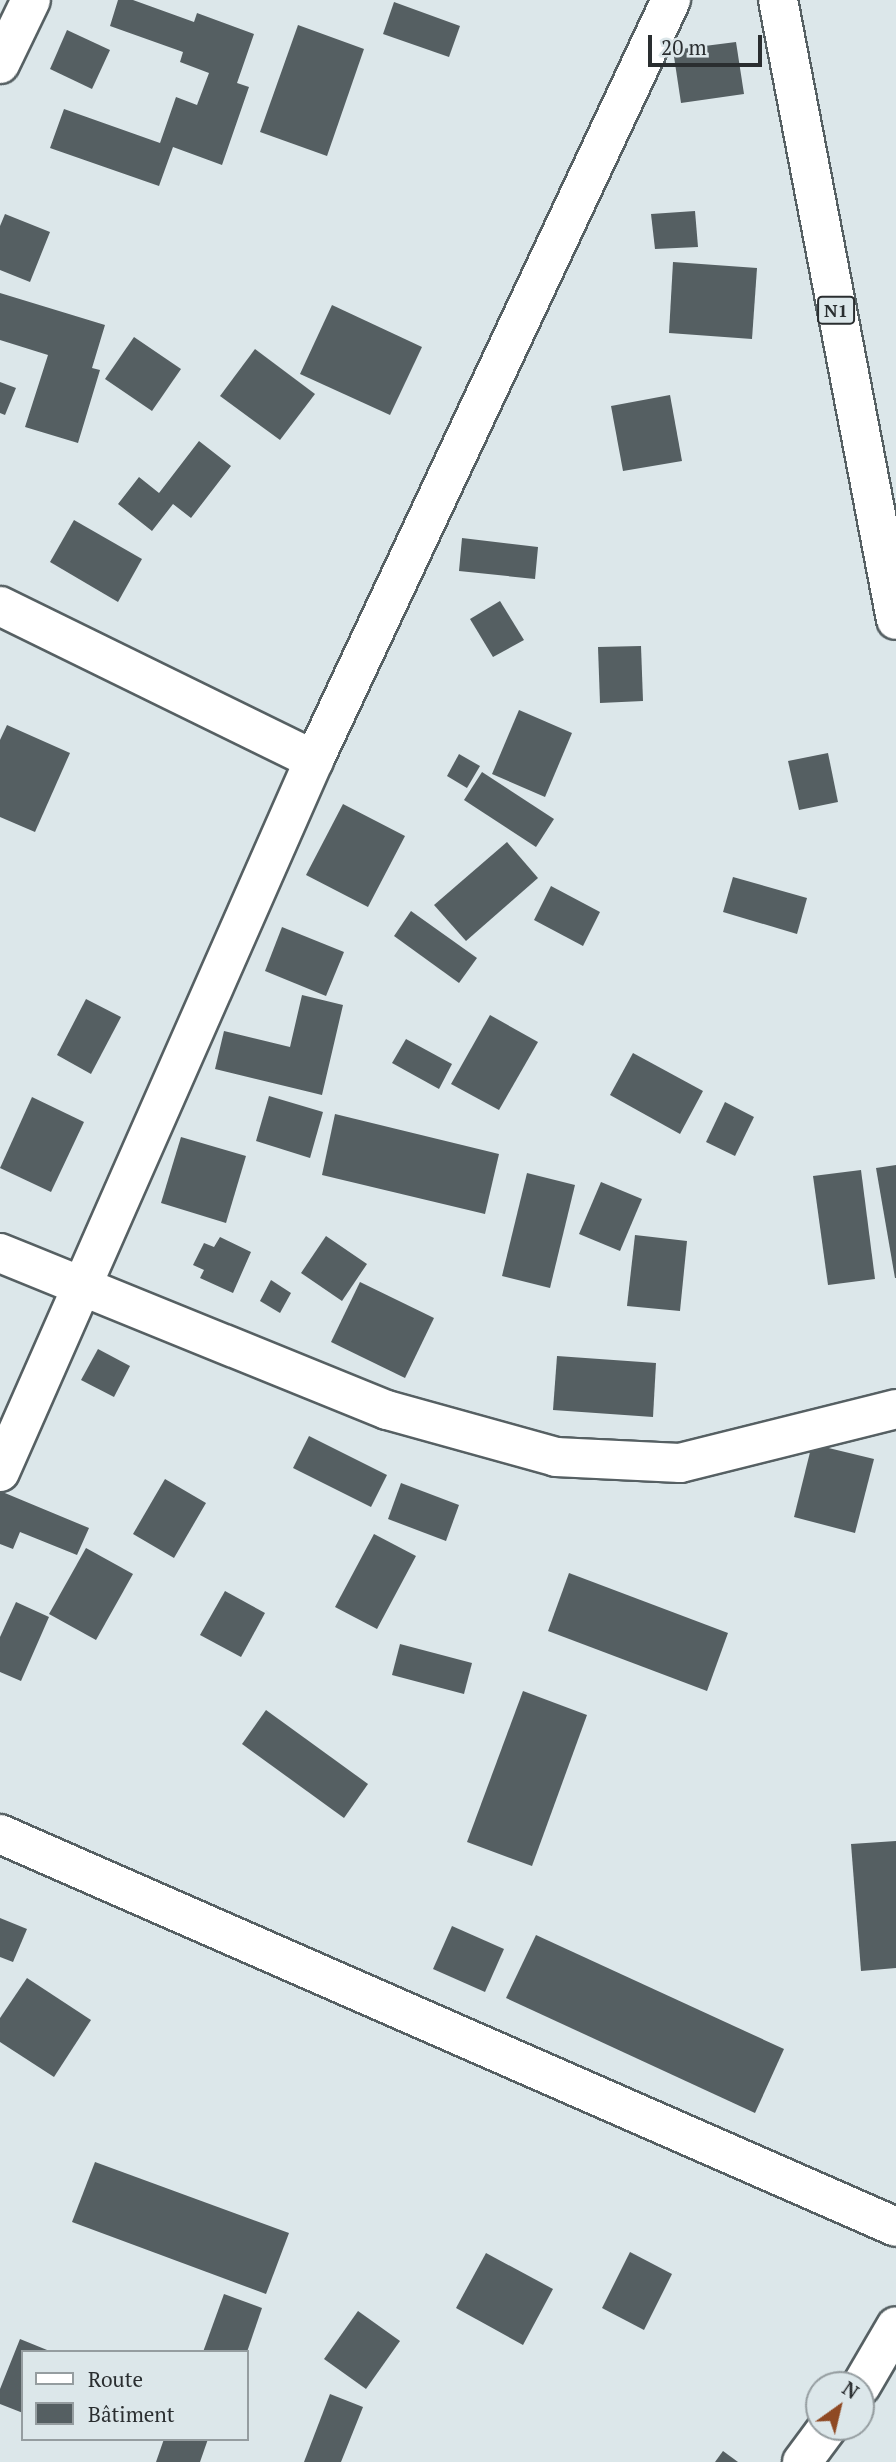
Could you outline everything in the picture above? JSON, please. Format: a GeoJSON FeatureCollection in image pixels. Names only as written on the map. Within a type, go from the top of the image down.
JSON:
{"type":"FeatureCollection","features":[{"type":"Feature","properties":{"kind":"main road"},"geometry":{"type":"LineString","coordinates":[[0,64],[31,0]]}},
{"type":"Feature","properties":{"kind":"main road"},"geometry":{"type":"LineString","coordinates":[[0,1472],[314,760],[671,0]]}},
{"type":"Feature","properties":{"kind":"main road","name":"N1"},"geometry":{"type":"LineString","coordinates":[[778,0],[896,620]]}},
{"type":"Feature","properties":{"kind":"main road"},"geometry":{"type":"LineString","coordinates":[[0,606],[314,760]]}},
{"type":"Feature","properties":{"kind":"main road"},"geometry":{"type":"LineString","coordinates":[[0,1253],[80,1289],[387,1410],[556,1457],[680,1463],[896,1409]]}},
{"type":"Feature","properties":{"kind":"main road"},"geometry":{"type":"LineString","coordinates":[[0,1834],[896,2227]]}},
{"type":"Feature","properties":{"kind":"main road"},"geometry":{"type":"LineString","coordinates":[[870,2371],[896,2326]]}},
{"type":"Feature","properties":{"kind":"main road"},"geometry":{"type":"LineString","coordinates":[[802,2462],[818,2441]]}},
{"type":"Feature","properties":{"kind":"building"},"geometry":{"type":"Polygon","coordinates":[[[118,0],[133,0],[194,22],[197,13],[254,34],[237,83],[249,87],[222,165],[173,147],[159,186],[50,148],[64,109],[160,143],[176,97],[197,105],[209,73],[180,62],[183,52],[110,26],[118,0]]]}},
{"type":"Feature","properties":{"kind":"building"},"geometry":{"type":"Polygon","coordinates":[[[394,2],[460,26],[449,57],[383,34],[394,2]]]}},
{"type":"Feature","properties":{"kind":"building"},"geometry":{"type":"Polygon","coordinates":[[[298,25],[364,49],[327,156],[260,132],[298,25]]]}},
{"type":"Feature","properties":{"kind":"building"},"geometry":{"type":"Polygon","coordinates":[[[67,30],[110,50],[92,89],[50,69],[67,30]]]}},
{"type":"Feature","properties":{"kind":"building"},"geometry":{"type":"Polygon","coordinates":[[[736,42],[744,94],[681,103],[673,50],[736,42]]]}},
{"type":"Feature","properties":{"kind":"building"},"geometry":{"type":"Polygon","coordinates":[[[695,211],[698,247],[655,249],[651,214],[695,211]]]}},
{"type":"Feature","properties":{"kind":"building"},"geometry":{"type":"Polygon","coordinates":[[[5,214],[50,232],[30,282],[0,270],[0,226],[5,214]]]}},
{"type":"Feature","properties":{"kind":"building"},"geometry":{"type":"Polygon","coordinates":[[[673,262],[757,268],[752,339],[669,333],[673,262]]]}},
{"type":"Feature","properties":{"kind":"building"},"geometry":{"type":"Polygon","coordinates":[[[0,293],[105,325],[92,368],[100,370],[78,443],[25,427],[48,355],[0,340],[0,293]]]}},
{"type":"Feature","properties":{"kind":"building"},"geometry":{"type":"Polygon","coordinates":[[[332,305],[422,347],[390,415],[300,374],[332,305]]]}},
{"type":"Feature","properties":{"kind":"building"},"geometry":{"type":"Polygon","coordinates":[[[134,337],[181,369],[152,411],[105,379],[134,337]]]}},
{"type":"Feature","properties":{"kind":"building"},"geometry":{"type":"Polygon","coordinates":[[[255,349],[315,394],[280,440],[220,396],[255,349]]]}},
{"type":"Feature","properties":{"kind":"building"},"geometry":{"type":"Polygon","coordinates":[[[0,382],[16,388],[5,415],[0,413],[0,382]]]}},
{"type":"Feature","properties":{"kind":"building"},"geometry":{"type":"Polygon","coordinates":[[[670,395],[682,461],[623,471],[611,406],[670,395]]]}},
{"type":"Feature","properties":{"kind":"building"},"geometry":{"type":"Polygon","coordinates":[[[199,441],[231,466],[191,518],[173,504],[152,531],[118,504],[139,477],[159,493],[199,441]]]}},
{"type":"Feature","properties":{"kind":"building"},"geometry":{"type":"Polygon","coordinates":[[[74,520],[142,559],[118,602],[50,562],[74,520]]]}},
{"type":"Feature","properties":{"kind":"building"},"geometry":{"type":"Polygon","coordinates":[[[462,538],[538,547],[535,579],[459,571],[462,538]]]}},
{"type":"Feature","properties":{"kind":"building"},"geometry":{"type":"Polygon","coordinates":[[[500,601],[524,640],[493,657],[470,619],[500,601]]]}},
{"type":"Feature","properties":{"kind":"building"},"geometry":{"type":"Polygon","coordinates":[[[641,646],[643,701],[600,703],[598,647],[641,646]]]}},
{"type":"Feature","properties":{"kind":"building"},"geometry":{"type":"Polygon","coordinates":[[[519,710],[572,733],[545,797],[492,774],[519,710]]]}},
{"type":"Feature","properties":{"kind":"building"},"geometry":{"type":"Polygon","coordinates":[[[7,725],[70,753],[35,832],[0,817],[0,740],[7,725]]]}},
{"type":"Feature","properties":{"kind":"building"},"geometry":{"type":"Polygon","coordinates":[[[828,753],[838,802],[799,810],[788,761],[828,753]]]}},
{"type":"Feature","properties":{"kind":"building"},"geometry":{"type":"Polygon","coordinates":[[[459,754],[480,766],[467,788],[447,776],[459,754]]]}},
{"type":"Feature","properties":{"kind":"building"},"geometry":{"type":"Polygon","coordinates":[[[482,772],[554,819],[536,847],[464,800],[482,772]]]}},
{"type":"Feature","properties":{"kind":"building"},"geometry":{"type":"Polygon","coordinates":[[[343,804],[405,836],[368,907],[306,875],[343,804]]]}},
{"type":"Feature","properties":{"kind":"building"},"geometry":{"type":"Polygon","coordinates":[[[507,842],[538,878],[466,941],[434,905],[507,842]]]}},
{"type":"Feature","properties":{"kind":"building"},"geometry":{"type":"Polygon","coordinates":[[[733,877],[807,898],[797,934],[723,912],[733,877]]]}},
{"type":"Feature","properties":{"kind":"building"},"geometry":{"type":"Polygon","coordinates":[[[551,886],[600,912],[583,946],[534,920],[551,886]]]}},
{"type":"Feature","properties":{"kind":"building"},"geometry":{"type":"Polygon","coordinates":[[[411,911],[477,958],[459,983],[394,936],[411,911]]]}},
{"type":"Feature","properties":{"kind":"building"},"geometry":{"type":"Polygon","coordinates":[[[282,927],[344,952],[326,996],[265,971],[282,927]]]}},
{"type":"Feature","properties":{"kind":"building"},"geometry":{"type":"Polygon","coordinates":[[[302,995],[343,1005],[322,1095],[215,1069],[224,1031],[290,1047],[302,995]]]}},
{"type":"Feature","properties":{"kind":"building"},"geometry":{"type":"Polygon","coordinates":[[[86,999],[121,1017],[91,1074],[57,1055],[86,999]]]}},
{"type":"Feature","properties":{"kind":"building"},"geometry":{"type":"Polygon","coordinates":[[[490,1015],[538,1042],[499,1110],[451,1084],[490,1015]]]}},
{"type":"Feature","properties":{"kind":"building"},"geometry":{"type":"Polygon","coordinates":[[[406,1039],[452,1064],[439,1089],[392,1063],[406,1039]]]}},
{"type":"Feature","properties":{"kind":"building"},"geometry":{"type":"Polygon","coordinates":[[[633,1053],[703,1091],[680,1134],[610,1095],[633,1053]]]}},
{"type":"Feature","properties":{"kind":"building"},"geometry":{"type":"Polygon","coordinates":[[[269,1096],[323,1112],[310,1158],[256,1141],[269,1096]]]}},
{"type":"Feature","properties":{"kind":"building"},"geometry":{"type":"Polygon","coordinates":[[[32,1097],[84,1122],[51,1192],[0,1168],[32,1097]]]}},
{"type":"Feature","properties":{"kind":"building"},"geometry":{"type":"Polygon","coordinates":[[[725,1102],[754,1117],[735,1156],[706,1142],[725,1102]]]}},
{"type":"Feature","properties":{"kind":"building"},"geometry":{"type":"Polygon","coordinates":[[[335,1114],[499,1154],[485,1214],[322,1175],[335,1114]]]}},
{"type":"Feature","properties":{"kind":"building"},"geometry":{"type":"Polygon","coordinates":[[[181,1137],[246,1156],[226,1223],[161,1203],[181,1137]]]}},
{"type":"Feature","properties":{"kind":"building"},"geometry":{"type":"Polygon","coordinates":[[[896,1165],[896,1278],[895,1278],[876,1168],[896,1165]]]}},
{"type":"Feature","properties":{"kind":"building"},"geometry":{"type":"Polygon","coordinates":[[[861,1170],[875,1279],[828,1285],[813,1176],[861,1170]]]}},
{"type":"Feature","properties":{"kind":"building"},"geometry":{"type":"Polygon","coordinates":[[[527,1173],[575,1185],[550,1288],[502,1276],[527,1173]]]}},
{"type":"Feature","properties":{"kind":"building"},"geometry":{"type":"Polygon","coordinates":[[[601,1182],[642,1199],[620,1251],[579,1234],[601,1182]]]}},
{"type":"Feature","properties":{"kind":"building"},"geometry":{"type":"Polygon","coordinates":[[[635,1235],[687,1241],[680,1311],[627,1306],[635,1235]]]}},
{"type":"Feature","properties":{"kind":"building"},"geometry":{"type":"Polygon","coordinates":[[[326,1236],[367,1264],[342,1301],[301,1273],[326,1236]]]}},
{"type":"Feature","properties":{"kind":"building"},"geometry":{"type":"Polygon","coordinates":[[[220,1237],[251,1252],[233,1293],[200,1278],[204,1270],[193,1265],[204,1243],[214,1247],[220,1237]]]}},
{"type":"Feature","properties":{"kind":"building"},"geometry":{"type":"Polygon","coordinates":[[[271,1280],[291,1293],[280,1313],[260,1301],[271,1280]]]}},
{"type":"Feature","properties":{"kind":"building"},"geometry":{"type":"Polygon","coordinates":[[[360,1282],[434,1318],[405,1378],[331,1342],[360,1282]]]}},
{"type":"Feature","properties":{"kind":"building"},"geometry":{"type":"Polygon","coordinates":[[[98,1349],[130,1366],[114,1397],[81,1380],[98,1349]]]}},
{"type":"Feature","properties":{"kind":"building"},"geometry":{"type":"Polygon","coordinates":[[[557,1356],[656,1363],[653,1417],[553,1410],[557,1356]]]}},
{"type":"Feature","properties":{"kind":"building"},"geometry":{"type":"Polygon","coordinates":[[[309,1436],[387,1475],[371,1507],[293,1468],[309,1436]]]}},
{"type":"Feature","properties":{"kind":"building"},"geometry":{"type":"Polygon","coordinates":[[[812,1444],[874,1459],[855,1533],[794,1517],[812,1444]]]}},
{"type":"Feature","properties":{"kind":"building"},"geometry":{"type":"Polygon","coordinates":[[[165,1479],[206,1503],[174,1558],[133,1534],[165,1479]]]}},
{"type":"Feature","properties":{"kind":"building"},"geometry":{"type":"Polygon","coordinates":[[[401,1483],[459,1505],[446,1541],[388,1519],[401,1483]]]}},
{"type":"Feature","properties":{"kind":"building"},"geometry":{"type":"Polygon","coordinates":[[[0,1491],[89,1528],[77,1555],[20,1532],[13,1549],[0,1544],[0,1491]]]}},
{"type":"Feature","properties":{"kind":"building"},"geometry":{"type":"Polygon","coordinates":[[[374,1534],[416,1556],[377,1629],[335,1607],[374,1534]]]}},
{"type":"Feature","properties":{"kind":"building"},"geometry":{"type":"Polygon","coordinates":[[[86,1548],[133,1574],[96,1640],[49,1614],[86,1548]]]}},
{"type":"Feature","properties":{"kind":"building"},"geometry":{"type":"Polygon","coordinates":[[[569,1573],[728,1633],[707,1691],[548,1631],[569,1573]]]}},
{"type":"Feature","properties":{"kind":"building"},"geometry":{"type":"Polygon","coordinates":[[[225,1591],[265,1613],[241,1657],[200,1635],[225,1591]]]}},
{"type":"Feature","properties":{"kind":"building"},"geometry":{"type":"Polygon","coordinates":[[[16,1602],[49,1617],[21,1681],[0,1672],[0,1637],[16,1602]]]}},
{"type":"Feature","properties":{"kind":"building"},"geometry":{"type":"Polygon","coordinates":[[[400,1644],[472,1663],[464,1694],[392,1675],[400,1644]]]}},
{"type":"Feature","properties":{"kind":"building"},"geometry":{"type":"Polygon","coordinates":[[[523,1691],[587,1715],[532,1866],[467,1842],[523,1691]]]}},
{"type":"Feature","properties":{"kind":"building"},"geometry":{"type":"Polygon","coordinates":[[[266,1710],[368,1784],[344,1818],[242,1744],[266,1710]]]}},
{"type":"Feature","properties":{"kind":"building"},"geometry":{"type":"Polygon","coordinates":[[[896,1841],[896,1968],[861,1971],[851,1844],[896,1841]]]}},
{"type":"Feature","properties":{"kind":"building"},"geometry":{"type":"Polygon","coordinates":[[[0,1918],[27,1929],[13,1962],[0,1957],[0,1918]]]}},
{"type":"Feature","properties":{"kind":"building"},"geometry":{"type":"Polygon","coordinates":[[[452,1926],[504,1949],[485,1992],[433,1969],[452,1926]]]}},
{"type":"Feature","properties":{"kind":"building"},"geometry":{"type":"Polygon","coordinates":[[[536,1935],[784,2049],[755,2113],[506,1998],[536,1935]]]}},
{"type":"Feature","properties":{"kind":"building"},"geometry":{"type":"Polygon","coordinates":[[[27,1978],[91,2020],[54,2077],[0,2042],[0,2018],[27,1978]]]}},
{"type":"Feature","properties":{"kind":"building"},"geometry":{"type":"Polygon","coordinates":[[[95,2162],[289,2233],[266,2294],[72,2222],[95,2162]]]}},
{"type":"Feature","properties":{"kind":"building"},"geometry":{"type":"Polygon","coordinates":[[[630,2252],[672,2274],[644,2330],[602,2308],[630,2252]]]}},
{"type":"Feature","properties":{"kind":"building"},"geometry":{"type":"Polygon","coordinates":[[[486,2253],[553,2289],[523,2345],[456,2308],[486,2253]]]}},
{"type":"Feature","properties":{"kind":"building"},"geometry":{"type":"Polygon","coordinates":[[[224,2294],[262,2308],[248,2350],[204,2350],[224,2294]]]}},
{"type":"Feature","properties":{"kind":"building"},"geometry":{"type":"Polygon","coordinates":[[[358,2311],[400,2341],[366,2389],[324,2359],[358,2311]]]}},
{"type":"Feature","properties":{"kind":"building"},"geometry":{"type":"Polygon","coordinates":[[[20,2339],[47,2350],[21,2350],[21,2412],[0,2404],[0,2389],[20,2339]]]}},
{"type":"Feature","properties":{"kind":"building"},"geometry":{"type":"Polygon","coordinates":[[[330,2394],[363,2407],[341,2462],[304,2462],[330,2394]]]}},
{"type":"Feature","properties":{"kind":"building"},"geometry":{"type":"Polygon","coordinates":[[[163,2441],[207,2441],[200,2462],[156,2462],[163,2441]]]}},
{"type":"Feature","properties":{"kind":"building"},"geometry":{"type":"Polygon","coordinates":[[[723,2451],[738,2462],[715,2462],[723,2451]]]}}]}
